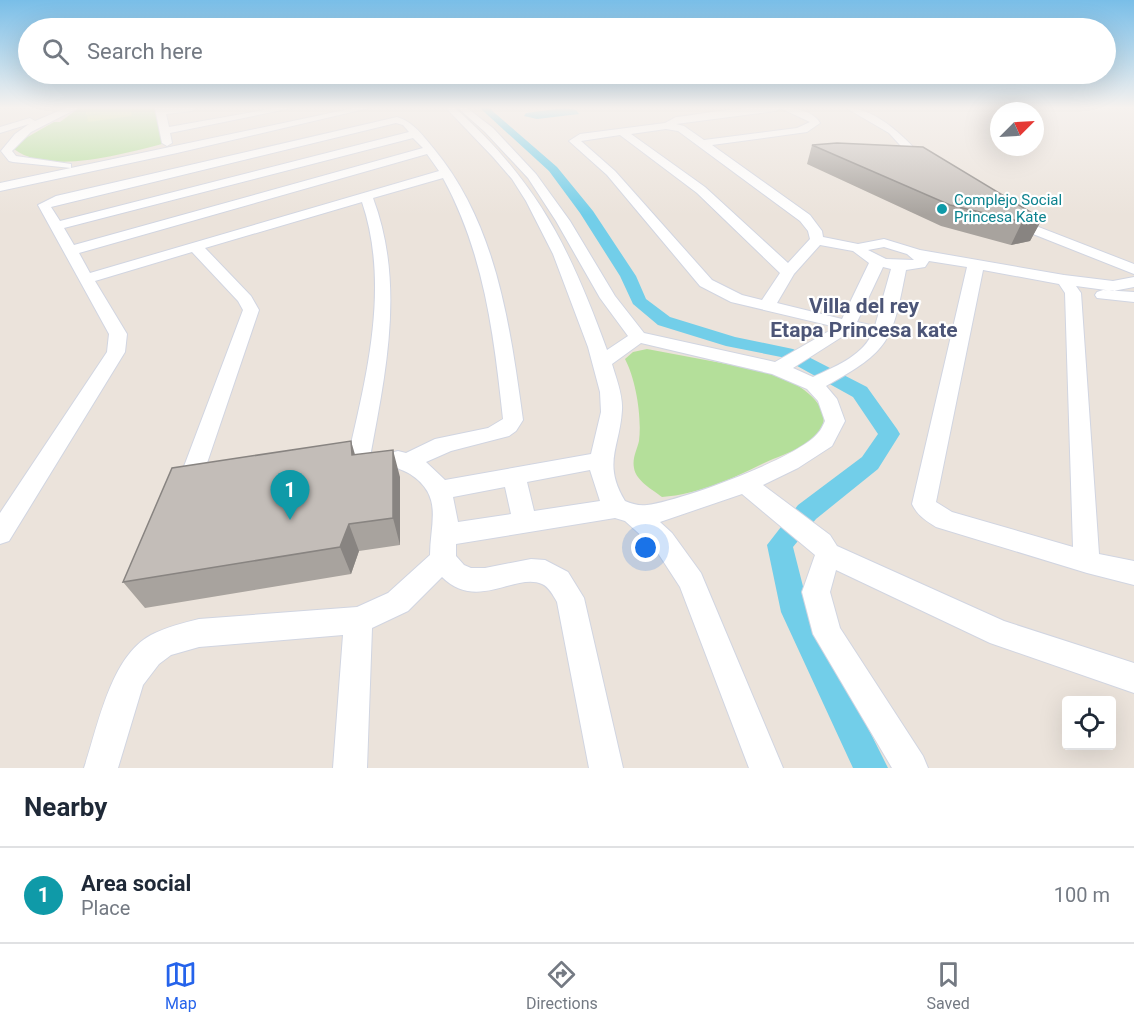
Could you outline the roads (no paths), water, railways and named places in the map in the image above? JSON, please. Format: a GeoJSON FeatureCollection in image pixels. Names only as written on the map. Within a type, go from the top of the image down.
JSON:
{"type":"FeatureCollection","features":[{"type":"Feature","properties":{"kind":"street"},"geometry":{"type":"LineString","coordinates":[[10,144],[6,151],[13,159]]}},
{"type":"Feature","properties":{"kind":"street"},"geometry":{"type":"LineString","coordinates":[[170,144],[173,149]]}},
{"type":"Feature","properties":{"kind":"street"},"geometry":{"type":"LineString","coordinates":[[0,187],[197,144]]}},
{"type":"Feature","properties":{"kind":"street"},"geometry":{"type":"LineString","coordinates":[[0,534],[118,346],[118,334],[42,207],[52,201],[296,144]]}},
{"type":"Feature","properties":{"kind":"street"},"geometry":{"type":"LineString","coordinates":[[54,226],[376,144]]}},
{"type":"Feature","properties":{"kind":"street"},"geometry":{"type":"LineString","coordinates":[[408,462],[449,443],[502,432],[511,425],[513,420],[497,306],[475,228],[446,173],[424,144]]}},
{"type":"Feature","properties":{"kind":"street"},"geometry":{"type":"LineString","coordinates":[[489,144],[520,180],[538,208],[566,263],[603,361],[612,406],[601,460],[602,480],[625,511],[663,540],[692,580],[766,768]]}},
{"type":"Feature","properties":{"kind":"street"},"geometry":{"type":"LineString","coordinates":[[101,768],[130,677],[138,664],[161,645],[199,633],[358,620],[398,602],[443,547],[525,522],[625,511],[646,515],[666,511],[745,484],[811,450],[826,439],[835,421],[827,399],[814,385],[778,369],[638,337],[608,298],[563,221],[532,176],[502,144]]}},
{"type":"Feature","properties":{"kind":"street"},"geometry":{"type":"LineString","coordinates":[[577,144],[611,173],[706,283],[737,299],[881,333]]}},
{"type":"Feature","properties":{"kind":"street"},"geometry":{"type":"LineString","coordinates":[[638,144],[701,189],[788,272]]}},
{"type":"Feature","properties":{"kind":"street"},"geometry":{"type":"LineString","coordinates":[[705,144],[805,218],[815,231],[817,240]]}},
{"type":"Feature","properties":{"kind":"street"},"geometry":{"type":"LineString","coordinates":[[905,144],[935,177]]}},
{"type":"Feature","properties":{"kind":"street"},"geometry":{"type":"LineString","coordinates":[[0,161],[13,159],[54,166],[74,166],[173,149]]}},
{"type":"Feature","properties":{"kind":"street"},"geometry":{"type":"LineString","coordinates":[[69,251],[429,150]]}},
{"type":"Feature","properties":{"kind":"street"},"geometry":{"type":"LineString","coordinates":[[85,279],[446,173]]}},
{"type":"Feature","properties":{"kind":"street"},"geometry":{"type":"LineString","coordinates":[[366,195],[374,213],[383,271],[380,355],[348,459],[384,456],[408,462],[428,474],[440,490],[445,510],[443,547],[456,574],[472,579],[538,569],[554,575],[564,585],[570,598],[606,768]]}},
{"type":"Feature","properties":{"kind":"street"},"geometry":{"type":"LineString","coordinates":[[998,215],[1134,268]]}},
{"type":"Feature","properties":{"kind":"street"},"geometry":{"type":"LineString","coordinates":[[767,306],[788,272],[817,240]]}},
{"type":"Feature","properties":{"kind":"street"},"geometry":{"type":"LineString","coordinates":[[817,240],[858,248],[869,258],[899,265],[919,259]]}},
{"type":"Feature","properties":{"kind":"street"},"geometry":{"type":"LineString","coordinates":[[858,248],[863,245],[884,243],[919,259],[975,271],[1134,297]]}},
{"type":"Feature","properties":{"kind":"street"},"geometry":{"type":"LineString","coordinates":[[196,248],[245,299],[251,310],[194,469],[198,477],[204,480],[234,477]]}},
{"type":"Feature","properties":{"kind":"street"},"geometry":{"type":"LineString","coordinates":[[778,369],[829,340],[847,325],[878,261]]}},
{"type":"Feature","properties":{"kind":"street"},"geometry":{"type":"LineString","coordinates":[[814,385],[875,346],[881,333],[899,265]]}},
{"type":"Feature","properties":{"kind":"street"},"geometry":{"type":"LineString","coordinates":[[975,271],[924,504],[929,511],[945,520],[1087,562],[1134,573]]}},
{"type":"Feature","properties":{"kind":"street"},"geometry":{"type":"LineString","coordinates":[[1068,287],[1113,286],[1134,282]]}},
{"type":"Feature","properties":{"kind":"street"},"geometry":{"type":"LineString","coordinates":[[1068,287],[1087,562]]}},
{"type":"Feature","properties":{"kind":"street"},"geometry":{"type":"LineString","coordinates":[[603,361],[638,337]]}},
{"type":"Feature","properties":{"kind":"street"},"geometry":{"type":"LineString","coordinates":[[829,340],[865,354]]}},
{"type":"Feature","properties":{"kind":"street"},"geometry":{"type":"LineString","coordinates":[[440,490],[601,460]]}},
{"type":"Feature","properties":{"kind":"street"},"geometry":{"type":"LineString","coordinates":[[513,477],[525,522]]}},
{"type":"Feature","properties":{"kind":"street"},"geometry":{"type":"LineString","coordinates":[[745,484],[821,543],[828,554],[1000,633],[1134,678]]}},
{"type":"Feature","properties":{"kind":"street"},"geometry":{"type":"LineString","coordinates":[[828,554],[816,592],[826,634],[911,768]]}},
{"type":"Feature","properties":{"kind":"street"},"geometry":{"type":"LineString","coordinates":[[350,768],[358,620]]}},
{"type":"Feature","properties":{"kind":"waterway"},"geometry":{"type":"LineString","coordinates":[[525,144],[553,169],[586,211],[628,276],[639,301],[664,321],[732,342],[787,353],[860,392],[889,434],[870,463],[807,512],[780,545],[795,612],[871,768]]}},
{"type":"Feature","properties":{"kind":"place","name":"Complejo Social Princesa Kate"},"geometry":{"type":"Point","coordinates":[942,209]}},
{"type":"Feature","properties":{"kind":"place","name":"Area social"},"geometry":{"type":"Point","coordinates":[290,520]}},
{"type":"Feature","properties":{"kind":"district","name":"Villa del rey Etapa Princesa kate"},"geometry":{"type":"Point","coordinates":[864,318]}}]}
